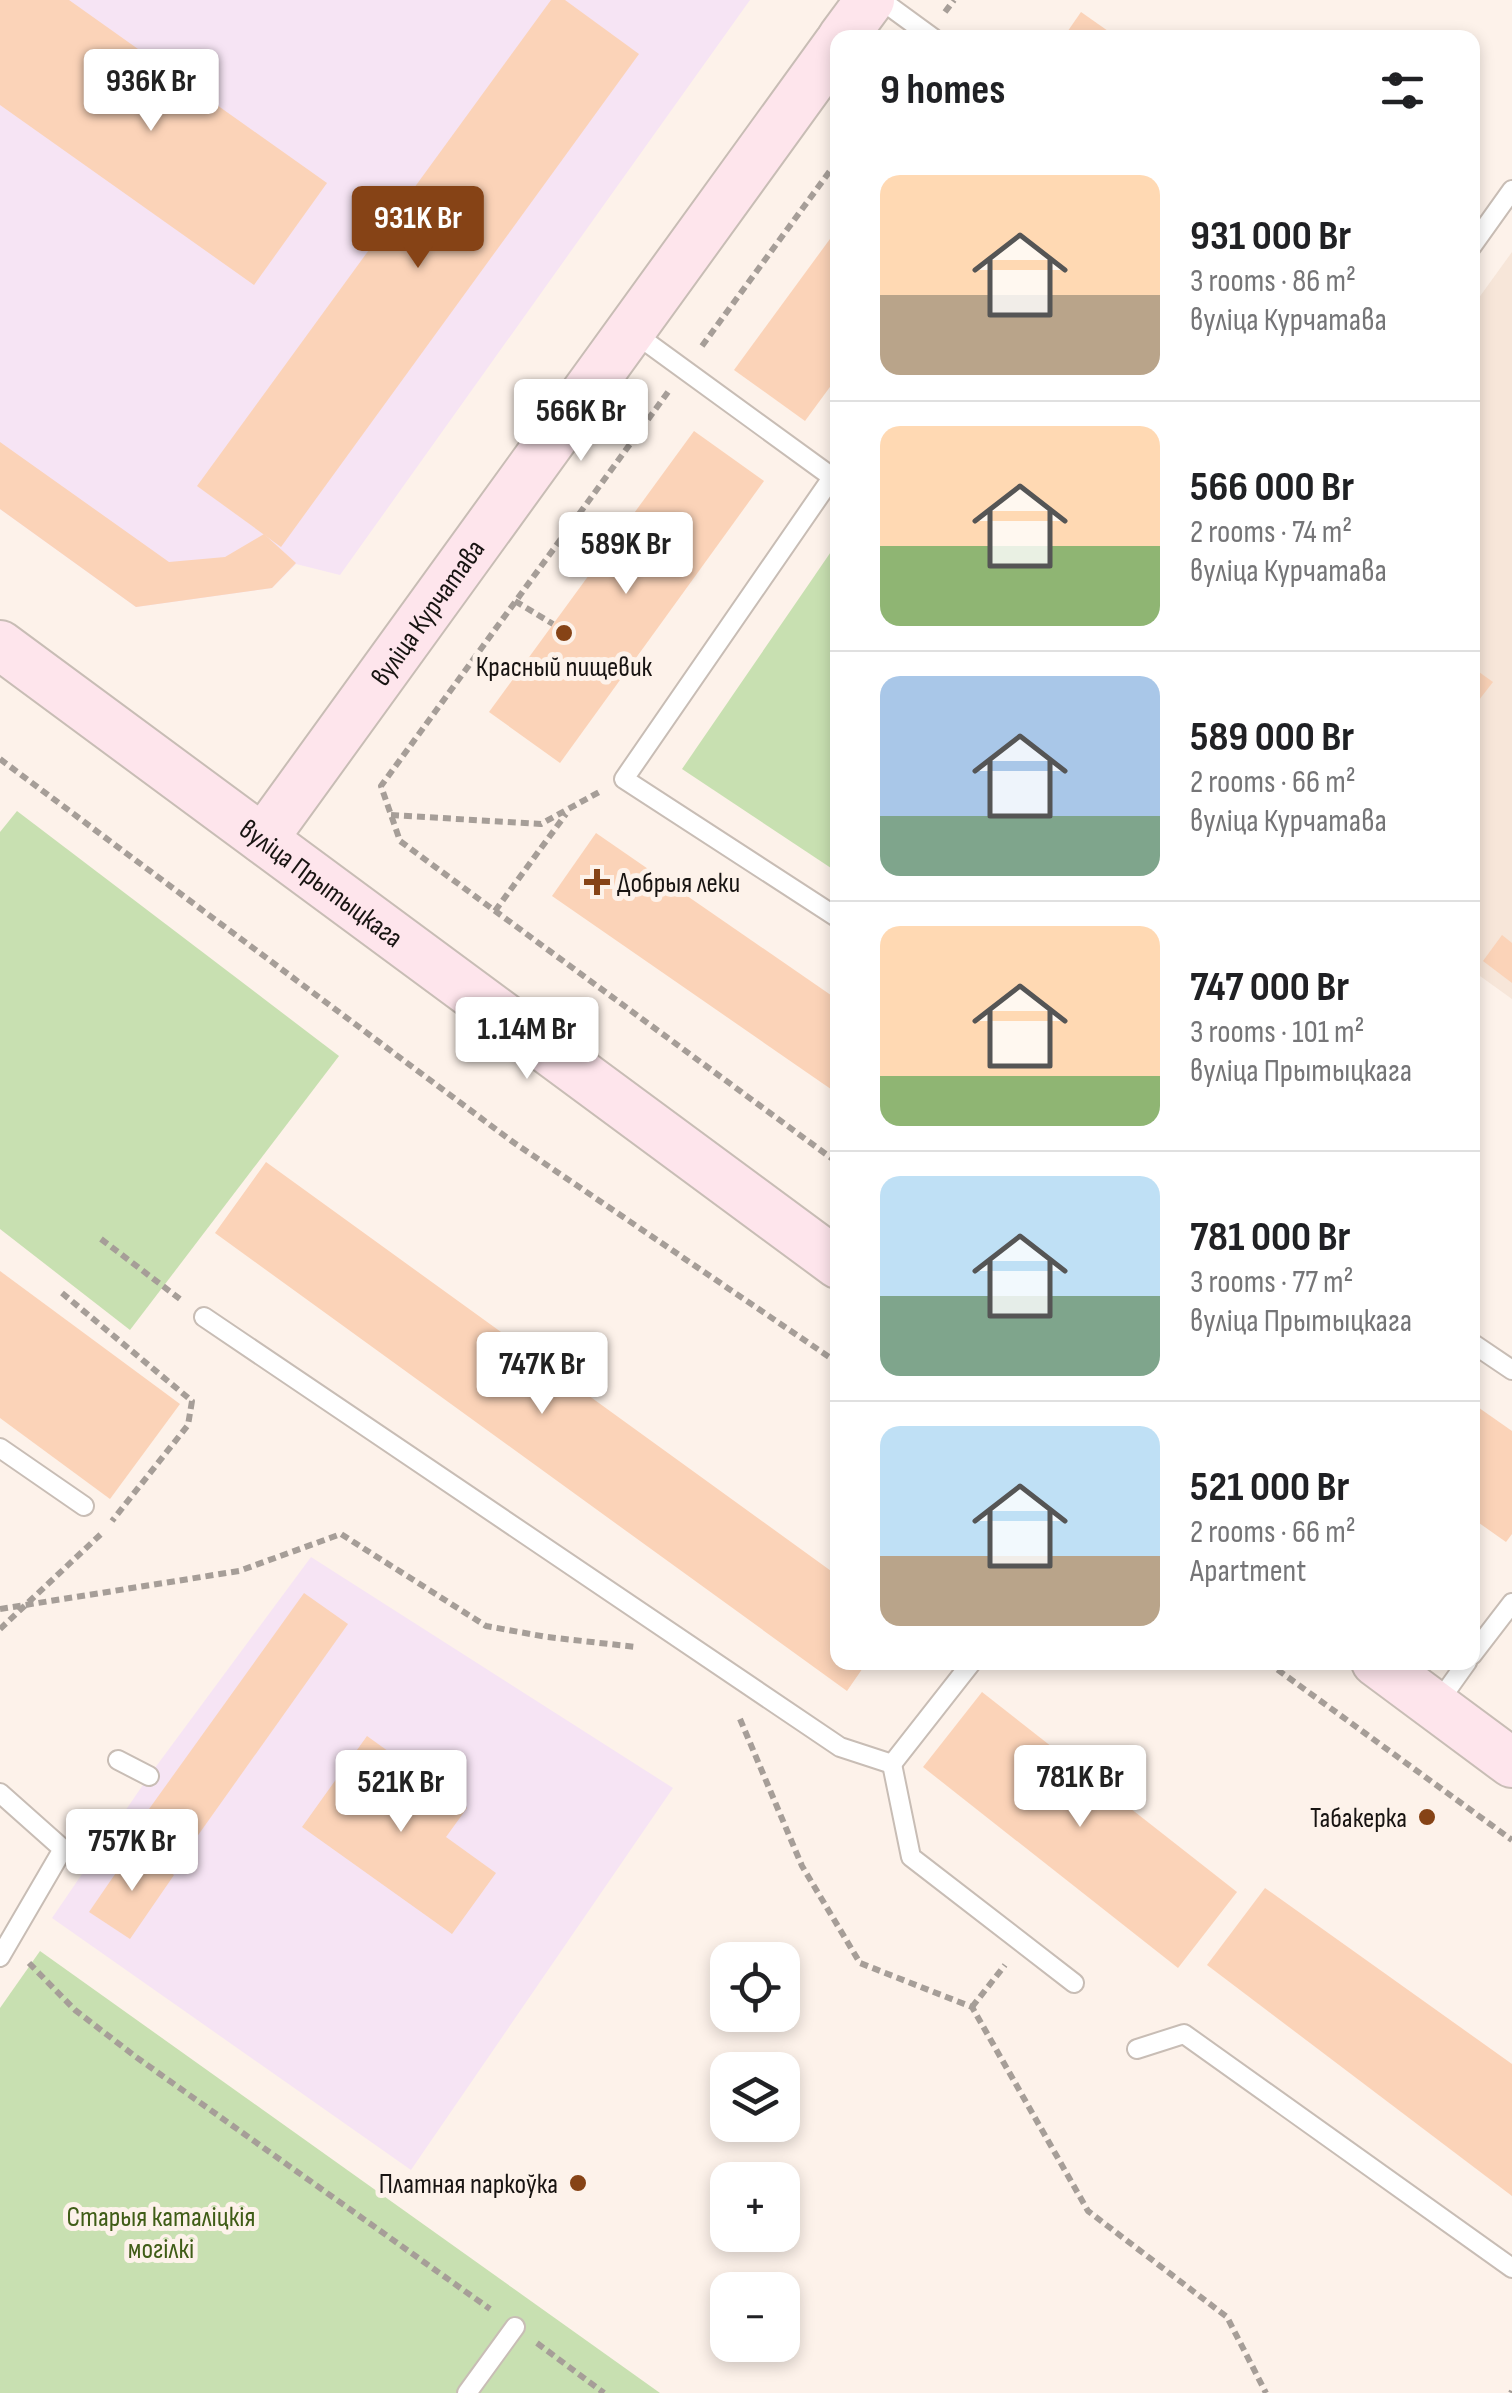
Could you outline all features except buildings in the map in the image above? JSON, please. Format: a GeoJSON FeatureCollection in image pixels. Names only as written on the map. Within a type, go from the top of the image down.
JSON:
{"type":"FeatureCollection","features":[{"type":"Feature","properties":{"kind":"main road"},"geometry":{"type":"LineString","coordinates":[[848,30],[870,0]]}},
{"type":"Feature","properties":{"kind":"main road","name":"вуліца Курчатава"},"geometry":{"type":"LineString","coordinates":[[263,839],[830,55]]}},
{"type":"Feature","properties":{"kind":"main road","name":"вуліца Прытыцкага"},"geometry":{"type":"LineString","coordinates":[[0,645],[830,1258]]}},
{"type":"Feature","properties":{"kind":"main road"},"geometry":{"type":"LineString","coordinates":[[1386,1670],[1512,1764]]}},
{"type":"Feature","properties":{"kind":"lane"},"geometry":{"type":"LineString","coordinates":[[880,0],[922,30]]}},
{"type":"Feature","properties":{"kind":"lane"},"geometry":{"type":"LineString","coordinates":[[1480,235],[1512,190]]}},
{"type":"Feature","properties":{"kind":"lane"},"geometry":{"type":"LineString","coordinates":[[630,330],[830,470]]}},
{"type":"Feature","properties":{"kind":"lane"},"geometry":{"type":"LineString","coordinates":[[830,480],[624,779],[830,913]]}},
{"type":"Feature","properties":{"kind":"lane"},"geometry":{"type":"LineString","coordinates":[[204,1317],[840,1747],[892,1764]]}},
{"type":"Feature","properties":{"kind":"lane"},"geometry":{"type":"LineString","coordinates":[[1480,1348],[1512,1370]]}},
{"type":"Feature","properties":{"kind":"lane"},"geometry":{"type":"LineString","coordinates":[[0,1448],[84,1506]]}},
{"type":"Feature","properties":{"kind":"lane"},"geometry":{"type":"LineString","coordinates":[[1480,1645],[1512,1603]]}},
{"type":"Feature","properties":{"kind":"lane"},"geometry":{"type":"LineString","coordinates":[[966,1670],[892,1764],[911,1857],[1074,1983]]}},
{"type":"Feature","properties":{"kind":"lane"},"geometry":{"type":"LineString","coordinates":[[1435,1707],[1461,1670]]}},
{"type":"Feature","properties":{"kind":"lane"},"geometry":{"type":"LineString","coordinates":[[118,1760],[150,1776]]}},
{"type":"Feature","properties":{"kind":"lane"},"geometry":{"type":"LineString","coordinates":[[0,1792],[63,1849],[5,1950]]}},
{"type":"Feature","properties":{"kind":"lane"},"geometry":{"type":"LineString","coordinates":[[1137,2049],[1184,2034],[1512,2268]]}},
{"type":"Feature","properties":{"kind":"lane"},"geometry":{"type":"LineString","coordinates":[[467,2393],[515,2327]]}},
{"type":"Feature","properties":{"kind":"path"},"geometry":{"type":"LineString","coordinates":[[830,171],[381,786],[400,841],[830,1157]]}},
{"type":"Feature","properties":{"kind":"path"},"geometry":{"type":"LineString","coordinates":[[515,601],[553,624]]}},
{"type":"Feature","properties":{"kind":"path"},"geometry":{"type":"LineString","coordinates":[[0,758],[514,1142],[830,1358]]}},
{"type":"Feature","properties":{"kind":"path"},"geometry":{"type":"LineString","coordinates":[[391,815],[541,824],[624,779]]}},
{"type":"Feature","properties":{"kind":"path"},"geometry":{"type":"LineString","coordinates":[[495,911],[570,808]]}},
{"type":"Feature","properties":{"kind":"path"},"geometry":{"type":"LineString","coordinates":[[102,1239],[204,1317]]}},
{"type":"Feature","properties":{"kind":"path"},"geometry":{"type":"LineString","coordinates":[[0,1630],[23,1604],[84,1553],[188,1425],[192,1401],[62,1293]]}},
{"type":"Feature","properties":{"kind":"path"},"geometry":{"type":"LineString","coordinates":[[0,1609],[239,1571],[341,1534],[486,1626],[705,1655],[750,1738],[802,1866],[860,1963],[972,2008],[1088,2211],[1226,2317],[1266,2393]]}},
{"type":"Feature","properties":{"kind":"path"},"geometry":{"type":"LineString","coordinates":[[1278,1670],[1512,1840]]}},
{"type":"Feature","properties":{"kind":"path"},"geometry":{"type":"LineString","coordinates":[[972,2008],[1022,1943]]}},
{"type":"Feature","properties":{"kind":"path"},"geometry":{"type":"LineString","coordinates":[[5,1950],[136,2057],[604,2393]]}},
{"type":"Feature","properties":{"kind":"shaded area"},"geometry":{"type":"Polygon","coordinates":[[[0,0],[750,0],[340,575],[296,564],[272,588],[136,607],[0,509],[0,0]]]}},
{"type":"Feature","properties":{"kind":"shaded area"},"geometry":{"type":"Polygon","coordinates":[[[1512,252],[1512,999],[1480,976],[1480,296],[1512,252]]]}},
{"type":"Feature","properties":{"kind":"shaded area"},"geometry":{"type":"Polygon","coordinates":[[[311,1557],[673,1788],[411,2170],[52,1918],[149,1776],[311,1557]]]}},
{"type":"Feature","properties":{"kind":"green space"},"geometry":{"type":"Polygon","coordinates":[[[830,553],[830,867],[682,769],[830,553]]]}},
{"type":"Feature","properties":{"kind":"green space"},"geometry":{"type":"Polygon","coordinates":[[[17,811],[339,1056],[130,1330],[0,1229],[0,832],[17,811]]]}},
{"type":"Feature","properties":{"kind":"green space","name":"Старыя каталіцкія могілкі"},"geometry":{"type":"Polygon","coordinates":[[[40,1951],[660,2393],[0,2393],[0,2008],[40,1951]]]}},
{"type":"Feature","properties":{"kind":"place","name":"Красный пищевик"},"geometry":{"type":"Point","coordinates":[564,633]}},
{"type":"Feature","properties":{"kind":"place","name":"Добрыя леки"},"geometry":{"type":"Point","coordinates":[597,882]}},
{"type":"Feature","properties":{"kind":"place","name":"Табакерка"},"geometry":{"type":"Point","coordinates":[1427,1817]}},
{"type":"Feature","properties":{"kind":"place","name":"Платная паркоўка"},"geometry":{"type":"Point","coordinates":[578,2183]}}]}
